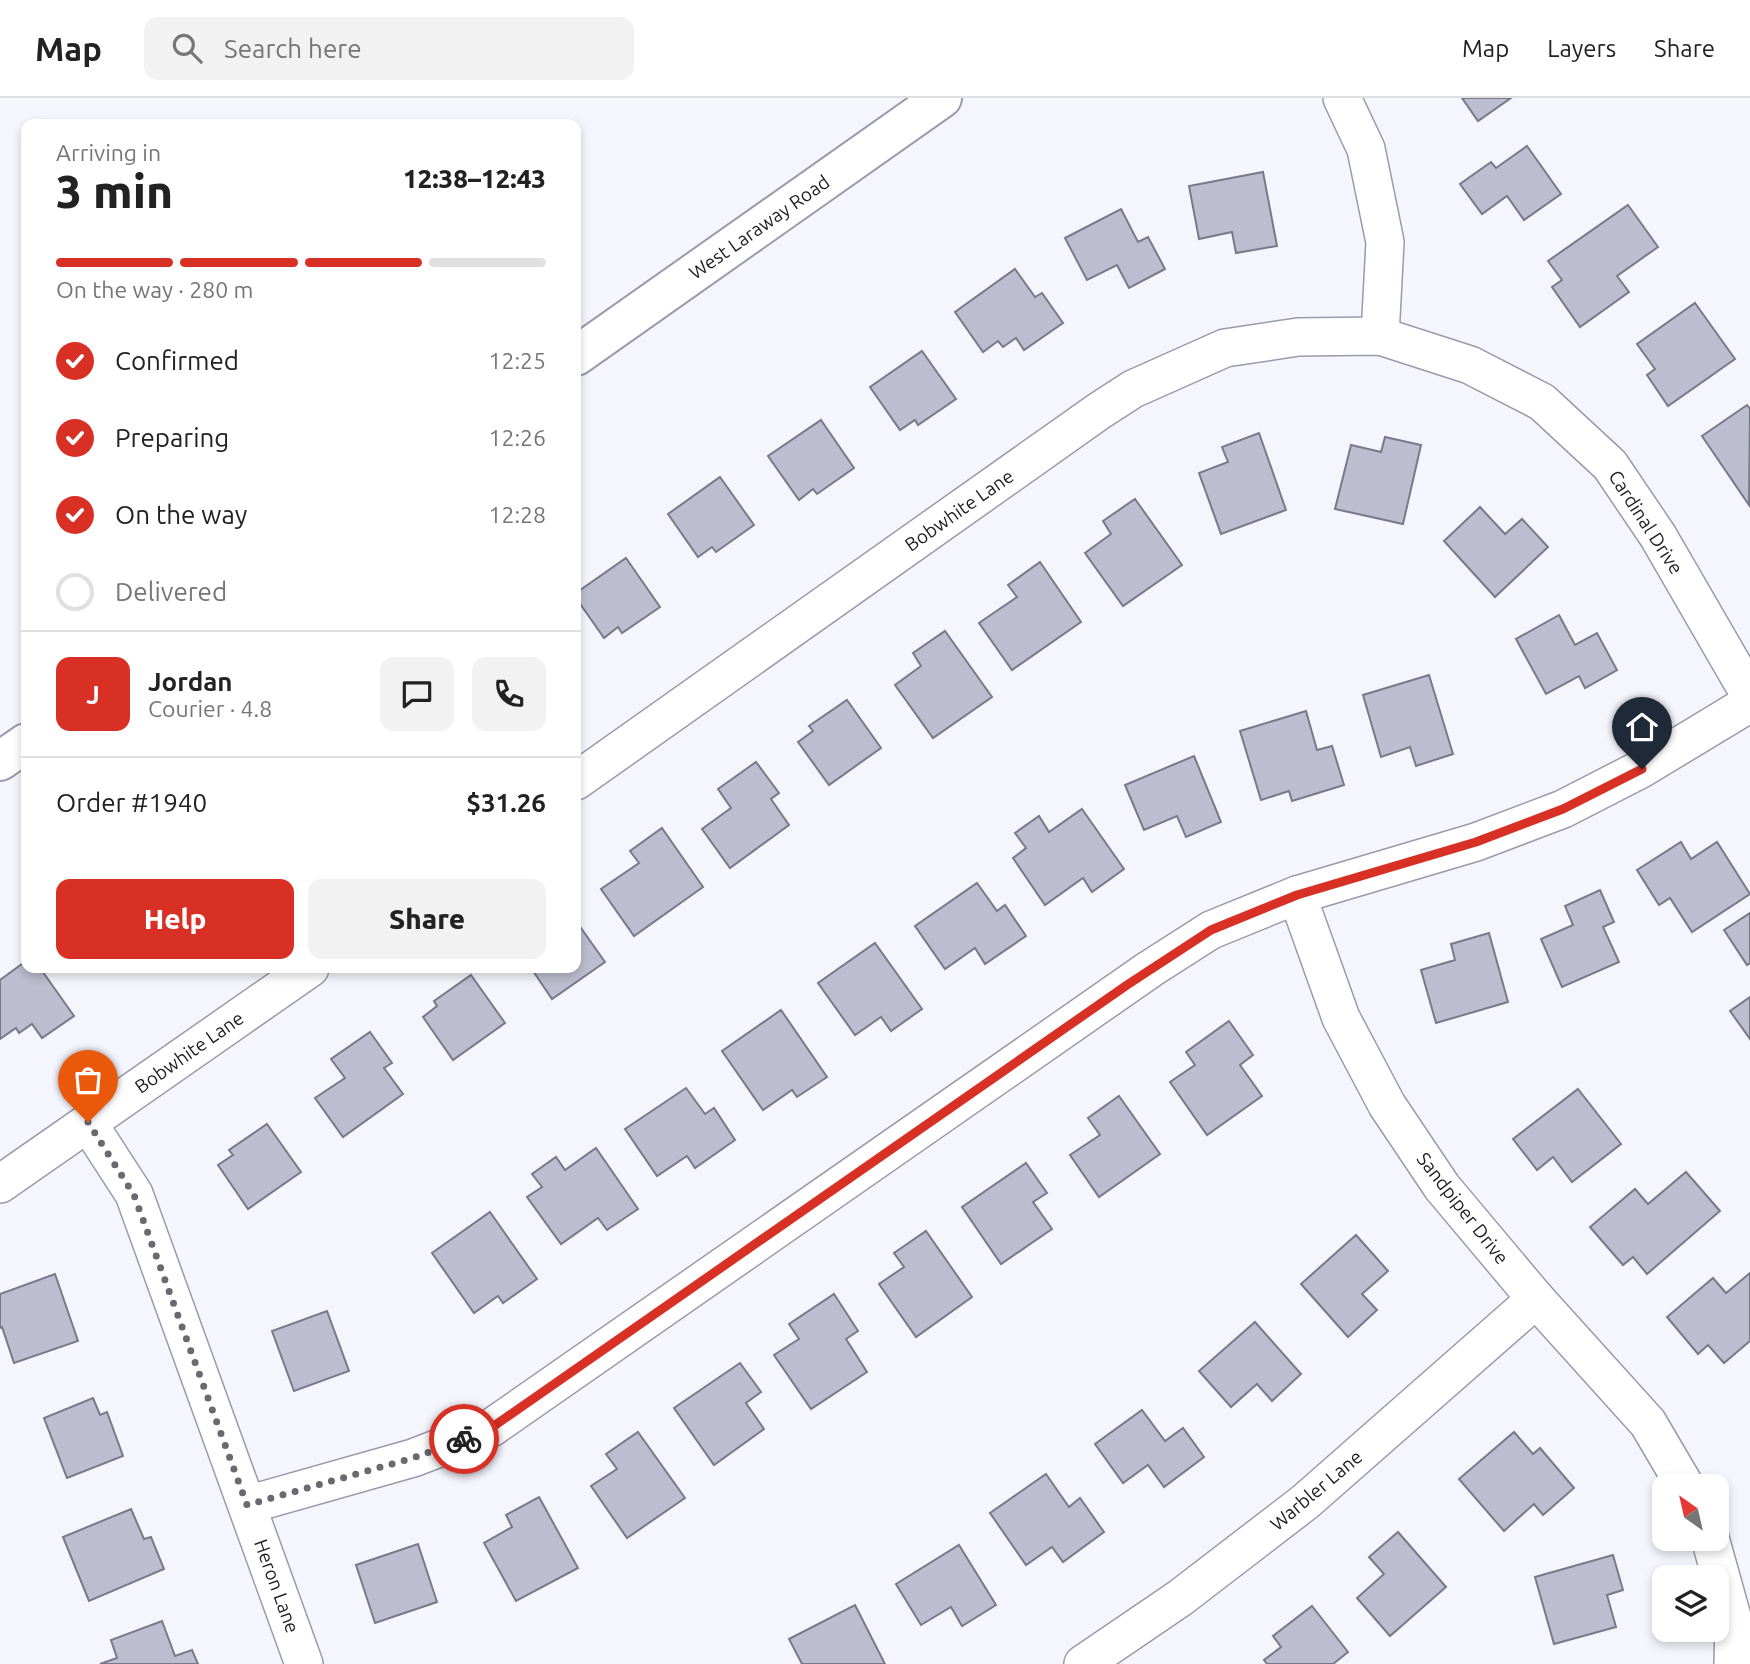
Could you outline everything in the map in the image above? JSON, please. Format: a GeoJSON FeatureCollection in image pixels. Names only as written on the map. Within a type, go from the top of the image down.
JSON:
{"type":"FeatureCollection","features":[{"type":"Feature","properties":{"kind":"main road","name":"West Laraway Road"},"geometry":{"type":"LineString","coordinates":[[581,352],[942,98]]}},
{"type":"Feature","properties":{"kind":"main road"},"geometry":{"type":"LineString","coordinates":[[0,761],[21,746]]}},
{"type":"Feature","properties":{"kind":"street"},"geometry":{"type":"LineString","coordinates":[[1342,98],[1366,149],[1385,243],[1380,336]]}},
{"type":"Feature","properties":{"kind":"street","name":"Cardinal Drive"},"geometry":{"type":"LineString","coordinates":[[1380,336],[1470,365],[1542,402],[1610,465],[1658,536],[1750,695]]}},
{"type":"Feature","properties":{"kind":"street","name":"Bobwhite Lane"},"geometry":{"type":"LineString","coordinates":[[581,777],[1133,389],[1225,348],[1298,337],[1380,336]]}},
{"type":"Feature","properties":{"kind":"street"},"geometry":{"type":"LineString","coordinates":[[247,1505],[413,1458],[491,1428],[1150,969],[1211,930],[1297,895],[1476,842],[1563,809],[1642,769],[1750,703]]}},
{"type":"Feature","properties":{"kind":"street","name":"Sandpiper Drive"},"geometry":{"type":"LineString","coordinates":[[1297,895],[1341,1018],[1387,1105],[1442,1187],[1536,1299],[1648,1423],[1678,1474]]}},
{"type":"Feature","properties":{"kind":"street","name":"Bobwhite Lane"},"geometry":{"type":"LineString","coordinates":[[0,1184],[303,973]]}},
{"type":"Feature","properties":{"kind":"street","name":"Heron Lane"},"geometry":{"type":"LineString","coordinates":[[88,1122],[134,1195],[304,1664]]}},
{"type":"Feature","properties":{"kind":"street","name":"Warbler Lane"},"geometry":{"type":"LineString","coordinates":[[1083,1664],[1180,1598],[1305,1502],[1536,1299]]}},
{"type":"Feature","properties":{"kind":"street"},"geometry":{"type":"LineString","coordinates":[[1714,1551],[1734,1624],[1733,1664]]}},
{"type":"Feature","properties":{"kind":"building"},"geometry":{"type":"Polygon","coordinates":[[[1462,98],[1511,98],[1478,121],[1462,98]]]}},
{"type":"Feature","properties":{"kind":"building"},"geometry":{"type":"Polygon","coordinates":[[[1527,146],[1561,194],[1524,220],[1507,196],[1482,214],[1460,184],[1491,162],[1496,168],[1527,146]]]}},
{"type":"Feature","properties":{"kind":"building"},"geometry":{"type":"Polygon","coordinates":[[[1263,172],[1277,246],[1236,253],[1232,232],[1199,239],[1189,186],[1263,172]]]}},
{"type":"Feature","properties":{"kind":"building"},"geometry":{"type":"Polygon","coordinates":[[[1628,205],[1658,247],[1617,276],[1629,292],[1580,327],[1552,287],[1562,280],[1548,261],[1628,205]]]}},
{"type":"Feature","properties":{"kind":"building"},"geometry":{"type":"Polygon","coordinates":[[[1121,209],[1138,242],[1148,237],[1165,269],[1129,288],[1117,265],[1087,280],[1065,238],[1121,209]]]}},
{"type":"Feature","properties":{"kind":"building"},"geometry":{"type":"Polygon","coordinates":[[[1015,269],[1035,297],[1042,293],[1063,323],[1024,350],[1016,338],[1003,347],[998,341],[983,352],[955,312],[1015,269]]]}},
{"type":"Feature","properties":{"kind":"building"},"geometry":{"type":"Polygon","coordinates":[[[1695,303],[1735,359],[1668,406],[1647,375],[1655,369],[1637,344],[1695,303]]]}},
{"type":"Feature","properties":{"kind":"building"},"geometry":{"type":"Polygon","coordinates":[[[922,351],[956,399],[918,425],[915,420],[900,430],[870,387],[922,351]]]}},
{"type":"Feature","properties":{"kind":"building"},"geometry":{"type":"Polygon","coordinates":[[[1747,405],[1750,409],[1749,505],[1702,436],[1747,405]]]}},
{"type":"Feature","properties":{"kind":"building"},"geometry":{"type":"Polygon","coordinates":[[[821,420],[854,468],[817,494],[813,489],[799,500],[768,456],[821,420]]]}},
{"type":"Feature","properties":{"kind":"building"},"geometry":{"type":"Polygon","coordinates":[[[1259,433],[1286,510],[1221,534],[1199,473],[1228,462],[1222,447],[1259,433]]]}},
{"type":"Feature","properties":{"kind":"building"},"geometry":{"type":"Polygon","coordinates":[[[1385,437],[1421,445],[1403,524],[1335,509],[1351,445],[1381,452],[1385,437]]]}},
{"type":"Feature","properties":{"kind":"building"},"geometry":{"type":"Polygon","coordinates":[[[720,477],[754,525],[716,552],[712,547],[698,557],[668,514],[720,477]]]}},
{"type":"Feature","properties":{"kind":"building"},"geometry":{"type":"Polygon","coordinates":[[[1135,499],[1182,565],[1123,606],[1085,553],[1111,534],[1103,521],[1135,499]]]}},
{"type":"Feature","properties":{"kind":"building"},"geometry":{"type":"Polygon","coordinates":[[[1480,507],[1505,534],[1522,519],[1548,547],[1495,597],[1444,541],[1480,507]]]}},
{"type":"Feature","properties":{"kind":"building"},"geometry":{"type":"Polygon","coordinates":[[[626,558],[660,607],[622,633],[618,627],[604,638],[581,605],[581,590],[626,558]]]}},
{"type":"Feature","properties":{"kind":"building"},"geometry":{"type":"Polygon","coordinates":[[[1040,562],[1081,622],[1012,670],[979,623],[1017,597],[1008,585],[1040,562]]]}},
{"type":"Feature","properties":{"kind":"building"},"geometry":{"type":"Polygon","coordinates":[[[1559,615],[1575,645],[1597,633],[1617,670],[1585,688],[1579,676],[1546,694],[1516,639],[1559,615]]]}},
{"type":"Feature","properties":{"kind":"building"},"geometry":{"type":"Polygon","coordinates":[[[945,631],[992,697],[933,738],[895,685],[921,666],[913,653],[945,631]]]}},
{"type":"Feature","properties":{"kind":"building"},"geometry":{"type":"Polygon","coordinates":[[[1429,675],[1453,754],[1416,766],[1410,747],[1381,757],[1363,695],[1429,675]]]}},
{"type":"Feature","properties":{"kind":"building"},"geometry":{"type":"Polygon","coordinates":[[[847,700],[881,748],[829,785],[798,742],[813,731],[809,726],[847,700]]]}},
{"type":"Feature","properties":{"kind":"building"},"geometry":{"type":"Polygon","coordinates":[[[1306,711],[1317,750],[1332,746],[1344,785],[1292,801],[1289,791],[1261,800],[1240,731],[1306,711]]]}},
{"type":"Feature","properties":{"kind":"building"},"geometry":{"type":"Polygon","coordinates":[[[1194,756],[1221,822],[1186,837],[1177,816],[1144,830],[1125,785],[1194,756]]]}},
{"type":"Feature","properties":{"kind":"building"},"geometry":{"type":"Polygon","coordinates":[[[756,762],[779,793],[771,799],[789,825],[730,868],[702,829],[731,808],[718,789],[756,762]]]}},
{"type":"Feature","properties":{"kind":"building"},"geometry":{"type":"Polygon","coordinates":[[[1082,809],[1124,869],[1092,892],[1083,878],[1045,905],[1013,858],[1026,848],[1015,833],[1039,816],[1049,832],[1082,809]]]}},
{"type":"Feature","properties":{"kind":"building"},"geometry":{"type":"Polygon","coordinates":[[[662,828],[703,887],[634,936],[601,889],[639,863],[630,851],[662,828]]]}},
{"type":"Feature","properties":{"kind":"building"},"geometry":{"type":"Polygon","coordinates":[[[1681,842],[1691,859],[1717,842],[1750,894],[1692,932],[1670,898],[1659,905],[1637,870],[1681,842]]]}},
{"type":"Feature","properties":{"kind":"building"},"geometry":{"type":"Polygon","coordinates":[[[977,883],[997,911],[1005,905],[1026,936],[985,964],[975,948],[945,969],[915,926],[977,883]]]}},
{"type":"Feature","properties":{"kind":"building"},"geometry":{"type":"Polygon","coordinates":[[[1600,890],[1614,922],[1603,927],[1619,962],[1562,987],[1541,939],[1573,925],[1565,906],[1600,890]]]}},
{"type":"Feature","properties":{"kind":"building"},"geometry":{"type":"Polygon","coordinates":[[[1750,913],[1750,963],[1747,965],[1724,930],[1750,913]]]}},
{"type":"Feature","properties":{"kind":"building"},"geometry":{"type":"Polygon","coordinates":[[[581,928],[605,962],[552,999],[534,973],[581,973],[581,928]]]}},
{"type":"Feature","properties":{"kind":"building"},"geometry":{"type":"Polygon","coordinates":[[[1489,933],[1508,1002],[1436,1023],[1421,970],[1455,960],[1451,944],[1489,933]]]}},
{"type":"Feature","properties":{"kind":"building"},"geometry":{"type":"Polygon","coordinates":[[[875,943],[922,1009],[891,1031],[881,1017],[855,1035],[818,983],[875,943]]]}},
{"type":"Feature","properties":{"kind":"building"},"geometry":{"type":"Polygon","coordinates":[[[21,965],[21,973],[44,973],[74,1016],[42,1038],[32,1024],[19,1033],[16,1028],[0,1039],[0,980],[21,965]]]}},
{"type":"Feature","properties":{"kind":"building"},"geometry":{"type":"Polygon","coordinates":[[[471,975],[505,1023],[453,1060],[423,1017],[437,1006],[434,1001],[471,975]]]}},
{"type":"Feature","properties":{"kind":"building"},"geometry":{"type":"Polygon","coordinates":[[[1750,997],[1750,1039],[1730,1011],[1750,997]]]}},
{"type":"Feature","properties":{"kind":"building"},"geometry":{"type":"Polygon","coordinates":[[[781,1010],[827,1077],[797,1097],[792,1090],[763,1110],[722,1051],[781,1010]]]}},
{"type":"Feature","properties":{"kind":"building"},"geometry":{"type":"Polygon","coordinates":[[[1229,1021],[1253,1055],[1240,1065],[1262,1096],[1207,1135],[1170,1082],[1195,1065],[1186,1052],[1229,1021]]]}},
{"type":"Feature","properties":{"kind":"building"},"geometry":{"type":"Polygon","coordinates":[[[370,1032],[392,1063],[384,1068],[403,1094],[343,1137],[315,1098],[345,1078],[331,1059],[370,1032]]]}},
{"type":"Feature","properties":{"kind":"building"},"geometry":{"type":"Polygon","coordinates":[[[686,1088],[705,1114],[714,1108],[735,1140],[695,1168],[687,1156],[657,1176],[625,1129],[686,1088]]]}},
{"type":"Feature","properties":{"kind":"building"},"geometry":{"type":"Polygon","coordinates":[[[1578,1089],[1621,1144],[1572,1182],[1553,1157],[1537,1170],[1513,1139],[1578,1089]]]}},
{"type":"Feature","properties":{"kind":"building"},"geometry":{"type":"Polygon","coordinates":[[[1119,1096],[1160,1154],[1099,1197],[1070,1155],[1100,1135],[1088,1118],[1119,1096]]]}},
{"type":"Feature","properties":{"kind":"building"},"geometry":{"type":"Polygon","coordinates":[[[267,1124],[301,1172],[248,1209],[218,1165],[233,1155],[229,1150],[267,1124]]]}},
{"type":"Feature","properties":{"kind":"building"},"geometry":{"type":"Polygon","coordinates":[[[596,1148],[638,1209],[607,1230],[598,1218],[561,1244],[527,1197],[542,1187],[532,1174],[556,1157],[565,1170],[596,1148]]]}},
{"type":"Feature","properties":{"kind":"building"},"geometry":{"type":"Polygon","coordinates":[[[1026,1163],[1047,1193],[1033,1202],[1052,1229],[1001,1264],[962,1207],[1026,1163]]]}},
{"type":"Feature","properties":{"kind":"building"},"geometry":{"type":"Polygon","coordinates":[[[1686,1172],[1720,1211],[1647,1274],[1633,1257],[1623,1265],[1590,1227],[1635,1189],[1648,1204],[1686,1172]]]}},
{"type":"Feature","properties":{"kind":"building"},"geometry":{"type":"Polygon","coordinates":[[[490,1212],[537,1279],[503,1303],[498,1296],[474,1313],[432,1253],[490,1212]]]}},
{"type":"Feature","properties":{"kind":"building"},"geometry":{"type":"Polygon","coordinates":[[[926,1231],[972,1297],[916,1337],[879,1284],[904,1267],[894,1253],[926,1231]]]}},
{"type":"Feature","properties":{"kind":"building"},"geometry":{"type":"Polygon","coordinates":[[[1356,1235],[1388,1271],[1362,1294],[1377,1310],[1348,1337],[1301,1284],[1356,1235]]]}},
{"type":"Feature","properties":{"kind":"building"},"geometry":{"type":"Polygon","coordinates":[[[1750,1273],[1750,1341],[1724,1363],[1708,1345],[1698,1354],[1667,1317],[1713,1278],[1726,1293],[1750,1273]]]}},
{"type":"Feature","properties":{"kind":"building"},"geometry":{"type":"Polygon","coordinates":[[[55,1274],[78,1341],[14,1363],[2,1327],[0,1328],[0,1294],[55,1274]]]}},
{"type":"Feature","properties":{"kind":"building"},"geometry":{"type":"Polygon","coordinates":[[[834,1294],[858,1331],[846,1339],[867,1372],[811,1409],[774,1355],[799,1339],[789,1324],[834,1294]]]}},
{"type":"Feature","properties":{"kind":"building"},"geometry":{"type":"Polygon","coordinates":[[[327,1311],[349,1371],[294,1391],[272,1331],[327,1311]]]}},
{"type":"Feature","properties":{"kind":"building"},"geometry":{"type":"Polygon","coordinates":[[[1255,1322],[1301,1374],[1272,1401],[1257,1384],[1231,1407],[1199,1371],[1255,1322]]]}},
{"type":"Feature","properties":{"kind":"building"},"geometry":{"type":"Polygon","coordinates":[[[740,1363],[761,1392],[746,1403],[764,1429],[714,1465],[674,1408],[740,1363]]]}},
{"type":"Feature","properties":{"kind":"building"},"geometry":{"type":"Polygon","coordinates":[[[93,1398],[100,1415],[107,1412],[123,1456],[67,1478],[44,1418],[93,1398]]]}},
{"type":"Feature","properties":{"kind":"building"},"geometry":{"type":"Polygon","coordinates":[[[1142,1410],[1165,1441],[1183,1428],[1204,1457],[1164,1487],[1148,1465],[1123,1483],[1095,1444],[1142,1410]]]}},
{"type":"Feature","properties":{"kind":"building"},"geometry":{"type":"Polygon","coordinates":[[[638,1432],[685,1498],[627,1538],[591,1486],[617,1469],[606,1454],[638,1432]]]}},
{"type":"Feature","properties":{"kind":"building"},"geometry":{"type":"Polygon","coordinates":[[[1514,1432],[1533,1454],[1540,1448],[1574,1488],[1543,1515],[1534,1504],[1504,1531],[1459,1479],[1514,1432]]]}},
{"type":"Feature","properties":{"kind":"building"},"geometry":{"type":"Polygon","coordinates":[[[1046,1474],[1069,1507],[1080,1498],[1104,1532],[1063,1562],[1052,1547],[1026,1565],[990,1513],[1046,1474]]]}},
{"type":"Feature","properties":{"kind":"building"},"geometry":{"type":"Polygon","coordinates":[[[539,1497],[578,1568],[516,1601],[484,1543],[512,1527],[506,1515],[539,1497]]]}},
{"type":"Feature","properties":{"kind":"building"},"geometry":{"type":"Polygon","coordinates":[[[131,1509],[144,1539],[151,1537],[164,1569],[89,1601],[63,1537],[131,1509]]]}},
{"type":"Feature","properties":{"kind":"building"},"geometry":{"type":"Polygon","coordinates":[[[1398,1532],[1446,1587],[1390,1636],[1357,1598],[1384,1574],[1369,1557],[1398,1532]]]}},
{"type":"Feature","properties":{"kind":"building"},"geometry":{"type":"Polygon","coordinates":[[[418,1544],[437,1602],[375,1623],[356,1565],[418,1544]]]}},
{"type":"Feature","properties":{"kind":"building"},"geometry":{"type":"Polygon","coordinates":[[[959,1545],[996,1605],[962,1626],[951,1607],[921,1625],[896,1584],[959,1545]]]}},
{"type":"Feature","properties":{"kind":"building"},"geometry":{"type":"Polygon","coordinates":[[[1613,1555],[1623,1590],[1607,1595],[1616,1627],[1554,1644],[1535,1577],[1613,1555]]]}},
{"type":"Feature","properties":{"kind":"building"},"geometry":{"type":"Polygon","coordinates":[[[855,1605],[885,1664],[802,1664],[789,1639],[855,1605]]]}},
{"type":"Feature","properties":{"kind":"building"},"geometry":{"type":"Polygon","coordinates":[[[1312,1606],[1348,1652],[1333,1664],[1267,1664],[1264,1660],[1281,1647],[1273,1636],[1312,1606]]]}},
{"type":"Feature","properties":{"kind":"building"},"geometry":{"type":"Polygon","coordinates":[[[162,1621],[175,1656],[192,1650],[198,1664],[100,1664],[117,1658],[111,1640],[162,1621]]]}},
{"type":"Feature","properties":{"kind":"way so far"},"geometry":{"type":"LineString","coordinates":[[88,1122],[134,1195],[247,1505],[413,1458],[464,1439]]}},
{"type":"Feature","properties":{"kind":"route"},"geometry":{"type":"LineString","coordinates":[[464,1439],[491,1428],[1150,969],[1211,930],[1297,895],[1498,834],[1563,809],[1642,769]]}}]}
